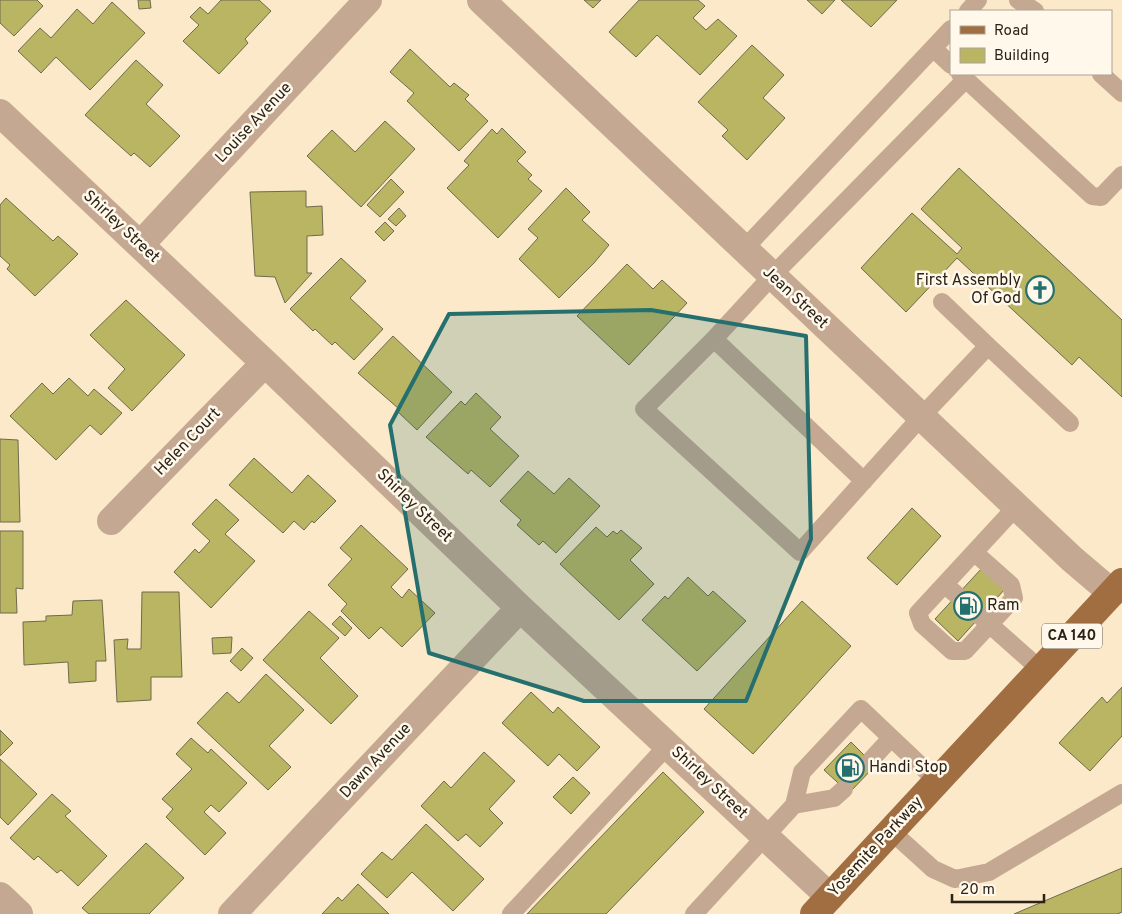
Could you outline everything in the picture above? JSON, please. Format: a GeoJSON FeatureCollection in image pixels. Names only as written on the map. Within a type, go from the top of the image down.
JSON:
{"type":"FeatureCollection","features":[{"type":"Feature","properties":{"kind":"main road","name":"Yosemite Parkway"},"geometry":{"type":"LineString","coordinates":[[822,905],[1040,670],[1119,592]]}},
{"type":"Feature","properties":{"kind":"street","name":"Louise Avenue"},"geometry":{"type":"LineString","coordinates":[[140,246],[368,0]]}},
{"type":"Feature","properties":{"kind":"street","name":"Jean Street"},"geometry":{"type":"LineString","coordinates":[[481,0],[1072,559],[1119,592]]}},
{"type":"Feature","properties":{"kind":"street","name":"Shirley Street"},"geometry":{"type":"LineString","coordinates":[[1,115],[265,363],[520,608],[766,836],[822,905]]}},
{"type":"Feature","properties":{"kind":"street","name":"Helen Court"},"geometry":{"type":"LineString","coordinates":[[111,521],[265,363]]}},
{"type":"Feature","properties":{"kind":"street","name":"Dawn Avenue"},"geometry":{"type":"LineString","coordinates":[[232,914],[520,608]]}},
{"type":"Feature","properties":{"kind":"street"},"geometry":{"type":"LineString","coordinates":[[0,896],[19,914]]}},
{"type":"Feature","properties":{"kind":"lane"},"geometry":{"type":"LineString","coordinates":[[969,10],[978,0]]}},
{"type":"Feature","properties":{"kind":"lane"},"geometry":{"type":"LineString","coordinates":[[1018,0],[1033,10]]}},
{"type":"Feature","properties":{"kind":"lane"},"geometry":{"type":"LineString","coordinates":[[744,249],[950,30]]}},
{"type":"Feature","properties":{"kind":"lane"},"geometry":{"type":"LineString","coordinates":[[933,48],[950,64]]}},
{"type":"Feature","properties":{"kind":"lane"},"geometry":{"type":"LineString","coordinates":[[1102,75],[1122,93]]}},
{"type":"Feature","properties":{"kind":"lane"},"geometry":{"type":"LineString","coordinates":[[988,346],[921,417],[800,552],[644,410],[963,77],[1092,196],[1101,197],[1122,175]]}},
{"type":"Feature","properties":{"kind":"lane"},"geometry":{"type":"LineString","coordinates":[[942,302],[1070,423]]}},
{"type":"Feature","properties":{"kind":"lane"},"geometry":{"type":"LineString","coordinates":[[714,339],[864,481]]}},
{"type":"Feature","properties":{"kind":"lane"},"geometry":{"type":"LineString","coordinates":[[975,552],[1010,586],[1014,598],[985,621],[965,651],[952,651],[922,624],[918,613],[951,590],[975,552],[1016,507]]}},
{"type":"Feature","properties":{"kind":"lane"},"geometry":{"type":"LineString","coordinates":[[985,621],[1040,670]]}},
{"type":"Feature","properties":{"kind":"lane"},"geometry":{"type":"LineString","coordinates":[[694,914],[794,805],[802,772],[861,709],[938,782]]}},
{"type":"Feature","properties":{"kind":"lane"},"geometry":{"type":"LineString","coordinates":[[870,761],[891,738]]}},
{"type":"Feature","properties":{"kind":"lane"},"geometry":{"type":"LineString","coordinates":[[511,914],[668,745]]}},
{"type":"Feature","properties":{"kind":"lane"},"geometry":{"type":"LineString","coordinates":[[794,805],[834,798],[844,789]]}},
{"type":"Feature","properties":{"kind":"lane"},"geometry":{"type":"LineString","coordinates":[[891,831],[933,869],[955,879],[989,872],[1122,793]]}},
{"type":"Feature","properties":{"kind":"highlighted area"},"geometry":{"type":"Polygon","coordinates":[[[651,310],[806,336],[811,539],[746,701],[584,701],[429,653],[390,425],[449,314],[651,310]]]}},
{"type":"Feature","properties":{"kind":"building"},"geometry":{"type":"Polygon","coordinates":[[[0,0],[37,0],[43,6],[14,36],[0,23],[0,0]]]}},
{"type":"Feature","properties":{"kind":"building"},"geometry":{"type":"Polygon","coordinates":[[[138,0],[150,0],[151,8],[139,9],[138,0]]]}},
{"type":"Feature","properties":{"kind":"building"},"geometry":{"type":"Polygon","coordinates":[[[221,0],[259,0],[271,11],[245,39],[248,43],[219,74],[183,41],[199,25],[190,17],[200,7],[208,14],[221,0]]]}},
{"type":"Feature","properties":{"kind":"building"},"geometry":{"type":"Polygon","coordinates":[[[584,0],[601,0],[593,8],[584,0]]]}},
{"type":"Feature","properties":{"kind":"building"},"geometry":{"type":"Polygon","coordinates":[[[639,0],[698,0],[705,6],[693,18],[706,30],[718,19],[737,36],[700,75],[657,35],[636,57],[609,32],[639,0]]]}},
{"type":"Feature","properties":{"kind":"building"},"geometry":{"type":"Polygon","coordinates":[[[807,0],[835,0],[822,14],[807,0]]]}},
{"type":"Feature","properties":{"kind":"building"},"geometry":{"type":"Polygon","coordinates":[[[841,0],[897,0],[871,27],[841,0]]]}},
{"type":"Feature","properties":{"kind":"building"},"geometry":{"type":"Polygon","coordinates":[[[112,2],[145,33],[90,90],[56,57],[41,73],[18,51],[40,28],[51,38],[77,9],[93,24],[112,2]]]}},
{"type":"Feature","properties":{"kind":"building"},"geometry":{"type":"Polygon","coordinates":[[[752,45],[784,75],[763,98],[785,118],[747,160],[722,136],[728,130],[698,102],[752,45]]]}},
{"type":"Feature","properties":{"kind":"building"},"geometry":{"type":"Polygon","coordinates":[[[410,49],[450,87],[454,83],[469,95],[465,99],[488,121],[459,151],[407,101],[414,93],[390,72],[410,49]]]}},
{"type":"Feature","properties":{"kind":"building"},"geometry":{"type":"Polygon","coordinates":[[[136,60],[163,85],[146,104],[180,136],[150,167],[134,153],[131,156],[85,115],[136,60]]]}},
{"type":"Feature","properties":{"kind":"building"},"geometry":{"type":"Polygon","coordinates":[[[385,121],[415,149],[361,207],[307,156],[332,130],[355,152],[385,121]]]}},
{"type":"Feature","properties":{"kind":"building"},"geometry":{"type":"Polygon","coordinates":[[[502,128],[526,152],[517,161],[532,175],[528,179],[542,191],[498,238],[447,188],[469,165],[464,161],[492,129],[497,134],[502,128]]]}},
{"type":"Feature","properties":{"kind":"building","name":"First Assembly Of God"},"geometry":{"type":"Polygon","coordinates":[[[959,168],[1122,320],[1122,397],[1079,357],[1072,365],[957,258],[906,312],[861,268],[912,213],[957,254],[962,248],[921,209],[959,168]]]}},
{"type":"Feature","properties":{"kind":"building"},"geometry":{"type":"Polygon","coordinates":[[[391,179],[404,192],[380,217],[367,205],[391,179]]]}},
{"type":"Feature","properties":{"kind":"building"},"geometry":{"type":"Polygon","coordinates":[[[566,188],[590,212],[582,220],[609,245],[559,298],[519,259],[538,238],[528,229],[566,188]]]}},
{"type":"Feature","properties":{"kind":"building"},"geometry":{"type":"Polygon","coordinates":[[[306,191],[306,207],[322,206],[323,235],[307,236],[307,273],[312,273],[285,303],[275,277],[255,276],[250,192],[306,191]]]}},
{"type":"Feature","properties":{"kind":"building"},"geometry":{"type":"Polygon","coordinates":[[[6,198],[53,241],[58,236],[78,254],[35,296],[7,269],[10,265],[0,256],[0,205],[6,198]]]}},
{"type":"Feature","properties":{"kind":"building"},"geometry":{"type":"Polygon","coordinates":[[[399,208],[406,216],[396,226],[388,219],[399,208]]]}},
{"type":"Feature","properties":{"kind":"building"},"geometry":{"type":"Polygon","coordinates":[[[385,222],[394,231],[384,241],[375,232],[385,222]]]}},
{"type":"Feature","properties":{"kind":"building"},"geometry":{"type":"Polygon","coordinates":[[[341,258],[366,281],[350,298],[383,329],[354,360],[335,342],[332,345],[315,329],[313,331],[290,309],[341,258]]]}},
{"type":"Feature","properties":{"kind":"building"},"geometry":{"type":"Polygon","coordinates":[[[627,264],[653,289],[662,280],[687,303],[629,365],[577,316],[627,264]]]}},
{"type":"Feature","properties":{"kind":"building"},"geometry":{"type":"Polygon","coordinates":[[[126,300],[185,355],[132,411],[108,388],[125,369],[90,335],[126,300]]]}},
{"type":"Feature","properties":{"kind":"building"},"geometry":{"type":"Polygon","coordinates":[[[393,336],[452,392],[417,430],[397,411],[399,409],[358,373],[393,336]]]}},
{"type":"Feature","properties":{"kind":"building"},"geometry":{"type":"Polygon","coordinates":[[[69,378],[88,396],[94,389],[122,413],[101,435],[90,425],[56,460],[10,416],[42,383],[53,394],[69,378]]]}},
{"type":"Feature","properties":{"kind":"building"},"geometry":{"type":"Polygon","coordinates":[[[476,393],[501,417],[490,429],[519,456],[490,487],[471,470],[468,474],[426,437],[461,401],[465,405],[476,393]]]}},
{"type":"Feature","properties":{"kind":"building"},"geometry":{"type":"Polygon","coordinates":[[[0,439],[18,440],[20,522],[0,522],[0,439]]]}},
{"type":"Feature","properties":{"kind":"building"},"geometry":{"type":"Polygon","coordinates":[[[254,458],[292,493],[308,475],[336,501],[314,523],[312,521],[304,530],[294,521],[283,533],[229,485],[254,458]]]}},
{"type":"Feature","properties":{"kind":"building"},"geometry":{"type":"Polygon","coordinates":[[[528,471],[554,494],[569,478],[600,506],[556,553],[543,541],[539,545],[517,525],[521,520],[500,501],[528,471]]]}},
{"type":"Feature","properties":{"kind":"building"},"geometry":{"type":"Polygon","coordinates":[[[216,499],[239,520],[225,534],[255,561],[211,608],[174,572],[195,549],[199,553],[210,541],[192,524],[216,499]]]}},
{"type":"Feature","properties":{"kind":"building"},"geometry":{"type":"Polygon","coordinates":[[[912,508],[941,536],[897,585],[867,558],[912,508]]]}},
{"type":"Feature","properties":{"kind":"building"},"geometry":{"type":"Polygon","coordinates":[[[361,525],[408,569],[391,587],[402,598],[409,589],[435,613],[402,647],[381,627],[369,639],[341,611],[347,604],[328,585],[352,559],[340,548],[361,525]]]}},
{"type":"Feature","properties":{"kind":"building"},"geometry":{"type":"Polygon","coordinates":[[[596,527],[607,537],[613,531],[617,534],[621,530],[642,548],[630,560],[654,584],[619,620],[560,564],[596,527]]]}},
{"type":"Feature","properties":{"kind":"building"},"geometry":{"type":"Polygon","coordinates":[[[0,531],[23,531],[23,589],[16,588],[17,613],[0,613],[0,531]]]}},
{"type":"Feature","properties":{"kind":"building","name":"Ram"},"geometry":{"type":"Polygon","coordinates":[[[982,568],[1005,589],[958,641],[935,619],[982,568]]]}},
{"type":"Feature","properties":{"kind":"building"},"geometry":{"type":"Polygon","coordinates":[[[688,577],[708,596],[713,591],[746,621],[697,671],[642,620],[665,596],[668,599],[688,577]]]}},
{"type":"Feature","properties":{"kind":"building"},"geometry":{"type":"Polygon","coordinates":[[[142,592],[179,592],[182,677],[151,677],[151,700],[117,702],[114,640],[128,639],[127,649],[141,649],[142,592]]]}},
{"type":"Feature","properties":{"kind":"building"},"geometry":{"type":"Polygon","coordinates":[[[102,600],[106,661],[96,661],[96,681],[69,683],[68,662],[24,665],[23,622],[46,621],[46,616],[72,615],[73,601],[102,600]]]}},
{"type":"Feature","properties":{"kind":"building"},"geometry":{"type":"Polygon","coordinates":[[[802,601],[851,646],[753,754],[704,709],[802,601]]]}},
{"type":"Feature","properties":{"kind":"building"},"geometry":{"type":"Polygon","coordinates":[[[309,611],[339,638],[320,658],[358,696],[331,724],[263,660],[309,611]]]}},
{"type":"Feature","properties":{"kind":"building"},"geometry":{"type":"Polygon","coordinates":[[[340,616],[352,628],[345,636],[332,624],[340,616]]]}},
{"type":"Feature","properties":{"kind":"building"},"geometry":{"type":"Polygon","coordinates":[[[232,637],[231,653],[213,654],[212,638],[232,637]]]}},
{"type":"Feature","properties":{"kind":"building"},"geometry":{"type":"Polygon","coordinates":[[[242,648],[253,658],[241,671],[230,661],[242,648]]]}},
{"type":"Feature","properties":{"kind":"building"},"geometry":{"type":"Polygon","coordinates":[[[266,674],[304,710],[269,746],[291,767],[268,790],[197,723],[227,692],[239,703],[266,674]]]}},
{"type":"Feature","properties":{"kind":"building"},"geometry":{"type":"Polygon","coordinates":[[[1122,687],[1122,736],[1090,771],[1059,743],[1102,697],[1107,703],[1122,687]]]}},
{"type":"Feature","properties":{"kind":"building"},"geometry":{"type":"Polygon","coordinates":[[[531,692],[553,713],[558,707],[600,747],[577,771],[559,754],[548,766],[502,723],[531,692]]]}},
{"type":"Feature","properties":{"kind":"building"},"geometry":{"type":"Polygon","coordinates":[[[0,730],[13,743],[0,756],[0,730]]]}},
{"type":"Feature","properties":{"kind":"building"},"geometry":{"type":"Polygon","coordinates":[[[191,738],[208,753],[211,749],[247,783],[219,812],[211,805],[204,812],[226,833],[205,855],[166,817],[173,809],[162,799],[192,769],[176,754],[191,738]]]}},
{"type":"Feature","properties":{"kind":"building","name":"Handi Stop"},"geometry":{"type":"Polygon","coordinates":[[[851,742],[875,766],[849,793],[824,770],[851,742]]]}},
{"type":"Feature","properties":{"kind":"building"},"geometry":{"type":"Polygon","coordinates":[[[484,752],[515,781],[489,809],[503,823],[480,847],[466,834],[458,841],[421,806],[444,781],[451,788],[484,752]]]}},
{"type":"Feature","properties":{"kind":"building"},"geometry":{"type":"Polygon","coordinates":[[[0,759],[37,794],[8,825],[0,817],[0,759]]]}},
{"type":"Feature","properties":{"kind":"building"},"geometry":{"type":"Polygon","coordinates":[[[663,772],[704,812],[606,914],[527,914],[663,772]]]}},
{"type":"Feature","properties":{"kind":"building"},"geometry":{"type":"Polygon","coordinates":[[[573,777],[590,793],[571,814],[553,797],[573,777]]]}},
{"type":"Feature","properties":{"kind":"building"},"geometry":{"type":"Polygon","coordinates":[[[52,794],[71,811],[65,816],[107,856],[78,886],[61,870],[57,873],[38,856],[34,860],[10,838],[52,794]]]}},
{"type":"Feature","properties":{"kind":"building"},"geometry":{"type":"Polygon","coordinates":[[[426,824],[484,879],[453,911],[412,872],[387,898],[361,874],[382,852],[392,860],[426,824]]]}},
{"type":"Feature","properties":{"kind":"building"},"geometry":{"type":"Polygon","coordinates":[[[146,843],[184,878],[149,914],[89,914],[82,908],[146,843]]]}},
{"type":"Feature","properties":{"kind":"building"},"geometry":{"type":"Polygon","coordinates":[[[1122,868],[1122,912],[1117,914],[1014,914],[1122,868]]]}},
{"type":"Feature","properties":{"kind":"building"},"geometry":{"type":"Polygon","coordinates":[[[358,884],[389,914],[322,914],[338,897],[342,901],[358,884]]]}},
{"type":"Feature","properties":{"kind":"place","name":"First Assembly Of God"},"geometry":{"type":"Point","coordinates":[1040,290]}},
{"type":"Feature","properties":{"kind":"place","name":"Ram"},"geometry":{"type":"Point","coordinates":[968,606]}},
{"type":"Feature","properties":{"kind":"place","name":"Handi Stop"},"geometry":{"type":"Point","coordinates":[850,768]}}]}
